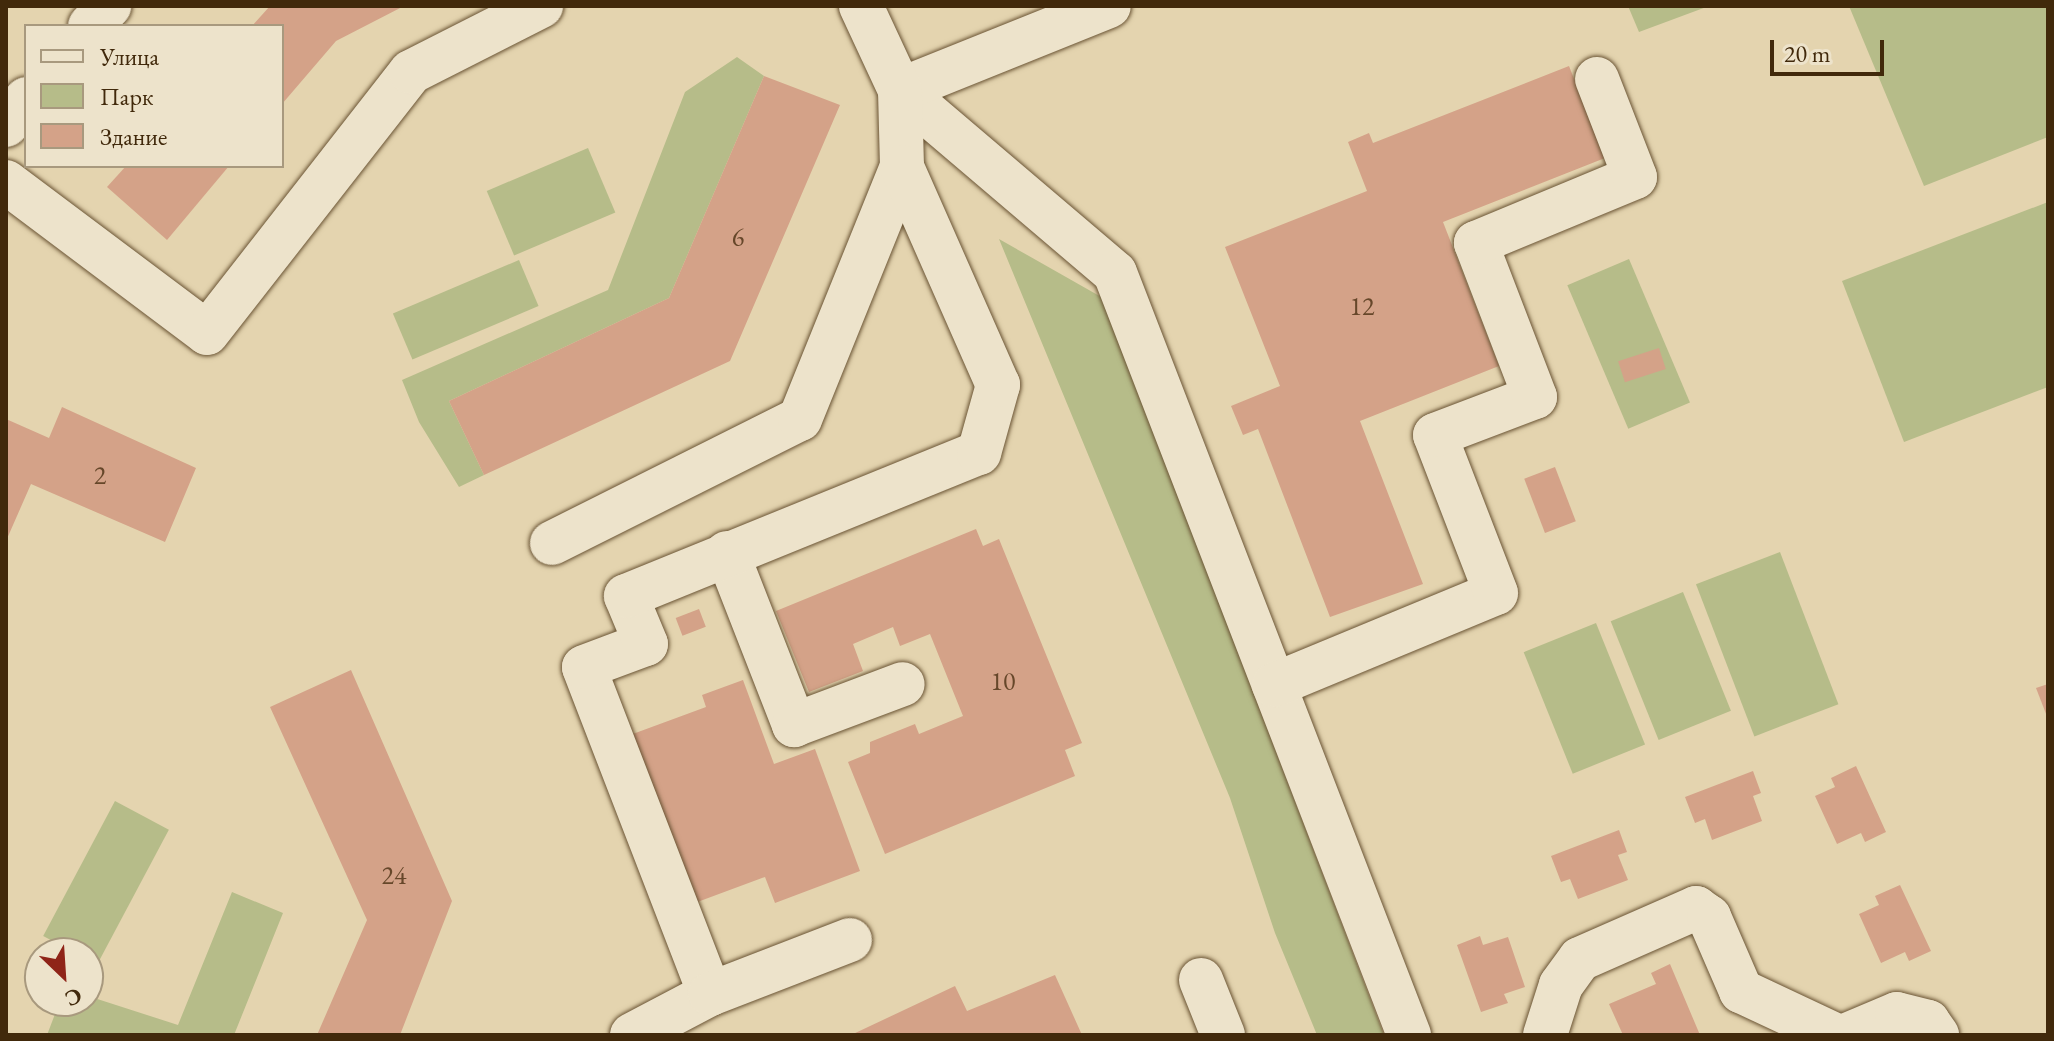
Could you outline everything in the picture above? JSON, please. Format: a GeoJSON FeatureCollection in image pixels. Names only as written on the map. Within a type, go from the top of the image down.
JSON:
{"type":"FeatureCollection","features":[{"type":"Feature","properties":{"kind":"street"},"geometry":{"type":"LineString","coordinates":[[92,24],[109,6]]}},
{"type":"Feature","properties":{"kind":"street"},"geometry":{"type":"LineString","coordinates":[[6,182],[207,333],[411,72],[541,6]]}},
{"type":"Feature","properties":{"kind":"street"},"geometry":{"type":"LineString","coordinates":[[710,994],[584,667],[646,644],[626,596],[979,453],[998,385],[902,167],[900,90],[861,6]]}},
{"type":"Feature","properties":{"kind":"street"},"geometry":{"type":"LineString","coordinates":[[900,90],[1109,6]]}},
{"type":"Feature","properties":{"kind":"street"},"geometry":{"type":"LineString","coordinates":[[1274,685],[1496,593],[1435,435],[1535,397],[1476,243],[1635,177],[1597,79]]}},
{"type":"Feature","properties":{"kind":"street"},"geometry":{"type":"LineString","coordinates":[[900,90],[1115,273],[1409,1035]]}},
{"type":"Feature","properties":{"kind":"street"},"geometry":{"type":"LineString","coordinates":[[6,125],[24,102]]}},
{"type":"Feature","properties":{"kind":"street"},"geometry":{"type":"LineString","coordinates":[[552,543],[800,419],[902,167]]}},
{"type":"Feature","properties":{"kind":"street"},"geometry":{"type":"LineString","coordinates":[[727,553],[794,725],[903,684]]}},
{"type":"Feature","properties":{"kind":"street"},"geometry":{"type":"LineString","coordinates":[[1545,1035],[1561,985],[1580,959],[1696,908],[1709,917],[1741,991],[1835,1035]]}},
{"type":"Feature","properties":{"kind":"street"},"geometry":{"type":"LineString","coordinates":[[632,1035],[710,994],[850,940]]}},
{"type":"Feature","properties":{"kind":"street"},"geometry":{"type":"LineString","coordinates":[[1201,980],[1223,1035]]}},
{"type":"Feature","properties":{"kind":"street"},"geometry":{"type":"LineString","coordinates":[[1847,1035],[1897,1014],[1928,1022],[1937,1035]]}},
{"type":"Feature","properties":{"kind":"green space"},"geometry":{"type":"Polygon","coordinates":[[[1628,6],[1709,6],[1639,32],[1628,6]]]}},
{"type":"Feature","properties":{"kind":"green space"},"geometry":{"type":"Polygon","coordinates":[[[1849,6],[2048,6],[2048,137],[1924,186],[1849,6]]]}},
{"type":"Feature","properties":{"kind":"green space"},"geometry":{"type":"Polygon","coordinates":[[[737,57],[764,76],[669,298],[449,401],[484,475],[459,487],[419,422],[402,380],[608,290],[685,92],[737,57]]]}},
{"type":"Feature","properties":{"kind":"green space"},"geometry":{"type":"Polygon","coordinates":[[[588,148],[615,212],[514,255],[487,191],[588,148]]]}},
{"type":"Feature","properties":{"kind":"green space"},"geometry":{"type":"Polygon","coordinates":[[[2048,202],[2048,387],[1904,442],[1842,281],[2048,202]]]}},
{"type":"Feature","properties":{"kind":"green space"},"geometry":{"type":"Polygon","coordinates":[[[999,239],[1103,298],[1384,1035],[1317,1035],[1275,933],[1230,798],[999,239]]]}},
{"type":"Feature","properties":{"kind":"green space"},"geometry":{"type":"Polygon","coordinates":[[[1629,259],[1690,403],[1628,429],[1567,285],[1629,259]]]}},
{"type":"Feature","properties":{"kind":"green space"},"geometry":{"type":"Polygon","coordinates":[[[519,260],[539,306],[412,360],[393,314],[519,260]]]}},
{"type":"Feature","properties":{"kind":"green space"},"geometry":{"type":"Polygon","coordinates":[[[1780,552],[1838,704],[1754,736],[1696,584],[1780,552]]]}},
{"type":"Feature","properties":{"kind":"green space"},"geometry":{"type":"Polygon","coordinates":[[[1683,592],[1731,711],[1659,740],[1611,621],[1683,592]]]}},
{"type":"Feature","properties":{"kind":"green space"},"geometry":{"type":"Polygon","coordinates":[[[1596,623],[1645,744],[1573,774],[1524,652],[1596,623]]]}},
{"type":"Feature","properties":{"kind":"green space"},"geometry":{"type":"Polygon","coordinates":[[[115,801],[169,830],[104,952],[104,937],[43,936],[115,801]]]}},
{"type":"Feature","properties":{"kind":"green space"},"geometry":{"type":"Polygon","coordinates":[[[232,892],[283,913],[234,1035],[47,1035],[54,1017],[104,1017],[104,1001],[178,1025],[232,892]]]}},
{"type":"Feature","properties":{"kind":"building"},"geometry":{"type":"Polygon","coordinates":[[[270,6],[404,6],[336,41],[284,102],[284,24],[254,24],[270,6]]]}},
{"type":"Feature","properties":{"kind":"building"},"geometry":{"type":"Polygon","coordinates":[[[1569,66],[1605,158],[1443,222],[1499,366],[1360,421],[1423,584],[1330,617],[1258,429],[1243,435],[1231,406],[1280,386],[1225,247],[1367,191],[1348,142],[1369,133],[1373,143],[1569,66]]]}},
{"type":"Feature","properties":{"kind":"building"},"geometry":{"type":"Polygon","coordinates":[[[764,76],[840,105],[730,361],[484,475],[449,401],[669,298],[764,76]]]}},
{"type":"Feature","properties":{"kind":"building"},"geometry":{"type":"Polygon","coordinates":[[[124,168],[227,168],[167,240],[107,187],[124,168]]]}},
{"type":"Feature","properties":{"kind":"building"},"geometry":{"type":"Polygon","coordinates":[[[1659,348],[1666,369],[1625,382],[1618,361],[1659,348]]]}},
{"type":"Feature","properties":{"kind":"building"},"geometry":{"type":"Polygon","coordinates":[[[62,407],[196,468],[165,542],[31,484],[6,541],[6,419],[49,438],[62,407]]]}},
{"type":"Feature","properties":{"kind":"building"},"geometry":{"type":"Polygon","coordinates":[[[1555,467],[1576,521],[1545,533],[1524,479],[1555,467]]]}},
{"type":"Feature","properties":{"kind":"building"},"geometry":{"type":"Polygon","coordinates":[[[976,529],[983,546],[999,539],[1082,743],[1065,750],[1075,776],[885,854],[848,762],[870,753],[870,742],[915,724],[919,734],[963,716],[930,634],[900,646],[893,627],[853,644],[863,671],[809,692],[776,611],[976,529]]]}},
{"type":"Feature","properties":{"kind":"building"},"geometry":{"type":"Polygon","coordinates":[[[699,609],[706,627],[682,636],[676,618],[699,609]]]}},
{"type":"Feature","properties":{"kind":"building"},"geometry":{"type":"Polygon","coordinates":[[[351,670],[452,901],[400,1035],[317,1035],[367,920],[270,707],[351,670]]]}},
{"type":"Feature","properties":{"kind":"building"},"geometry":{"type":"Polygon","coordinates":[[[743,680],[774,764],[815,749],[860,871],[775,903],[765,877],[692,904],[630,735],[706,707],[702,695],[743,680]]]}},
{"type":"Feature","properties":{"kind":"building"},"geometry":{"type":"Polygon","coordinates":[[[2048,684],[2048,719],[2036,688],[2048,684]]]}},
{"type":"Feature","properties":{"kind":"building"},"geometry":{"type":"Polygon","coordinates":[[[1856,766],[1886,832],[1865,842],[1861,833],[1837,844],[1815,796],[1835,787],[1831,778],[1856,766]]]}},
{"type":"Feature","properties":{"kind":"building"},"geometry":{"type":"Polygon","coordinates":[[[1753,771],[1761,793],[1753,796],[1762,821],[1712,840],[1705,819],[1695,823],[1685,797],[1753,771]]]}},
{"type":"Feature","properties":{"kind":"building"},"geometry":{"type":"Polygon","coordinates":[[[1619,830],[1627,852],[1618,855],[1628,880],[1578,899],[1570,879],[1561,882],[1551,856],[1619,830]]]}},
{"type":"Feature","properties":{"kind":"building"},"geometry":{"type":"Polygon","coordinates":[[[1900,885],[1931,951],[1909,961],[1905,952],[1881,963],[1859,914],[1879,905],[1875,896],[1900,885]]]}},
{"type":"Feature","properties":{"kind":"building"},"geometry":{"type":"Polygon","coordinates":[[[1480,936],[1483,945],[1508,937],[1525,987],[1504,994],[1508,1003],[1481,1012],[1457,945],[1480,936]]]}},
{"type":"Feature","properties":{"kind":"building"},"geometry":{"type":"Polygon","coordinates":[[[1670,964],[1700,1035],[1623,1035],[1609,1004],[1656,984],[1651,973],[1670,964]]]}},
{"type":"Feature","properties":{"kind":"building"},"geometry":{"type":"Polygon","coordinates":[[[1055,975],[1082,1035],[851,1035],[955,986],[967,1011],[1055,975]]]}}]}
